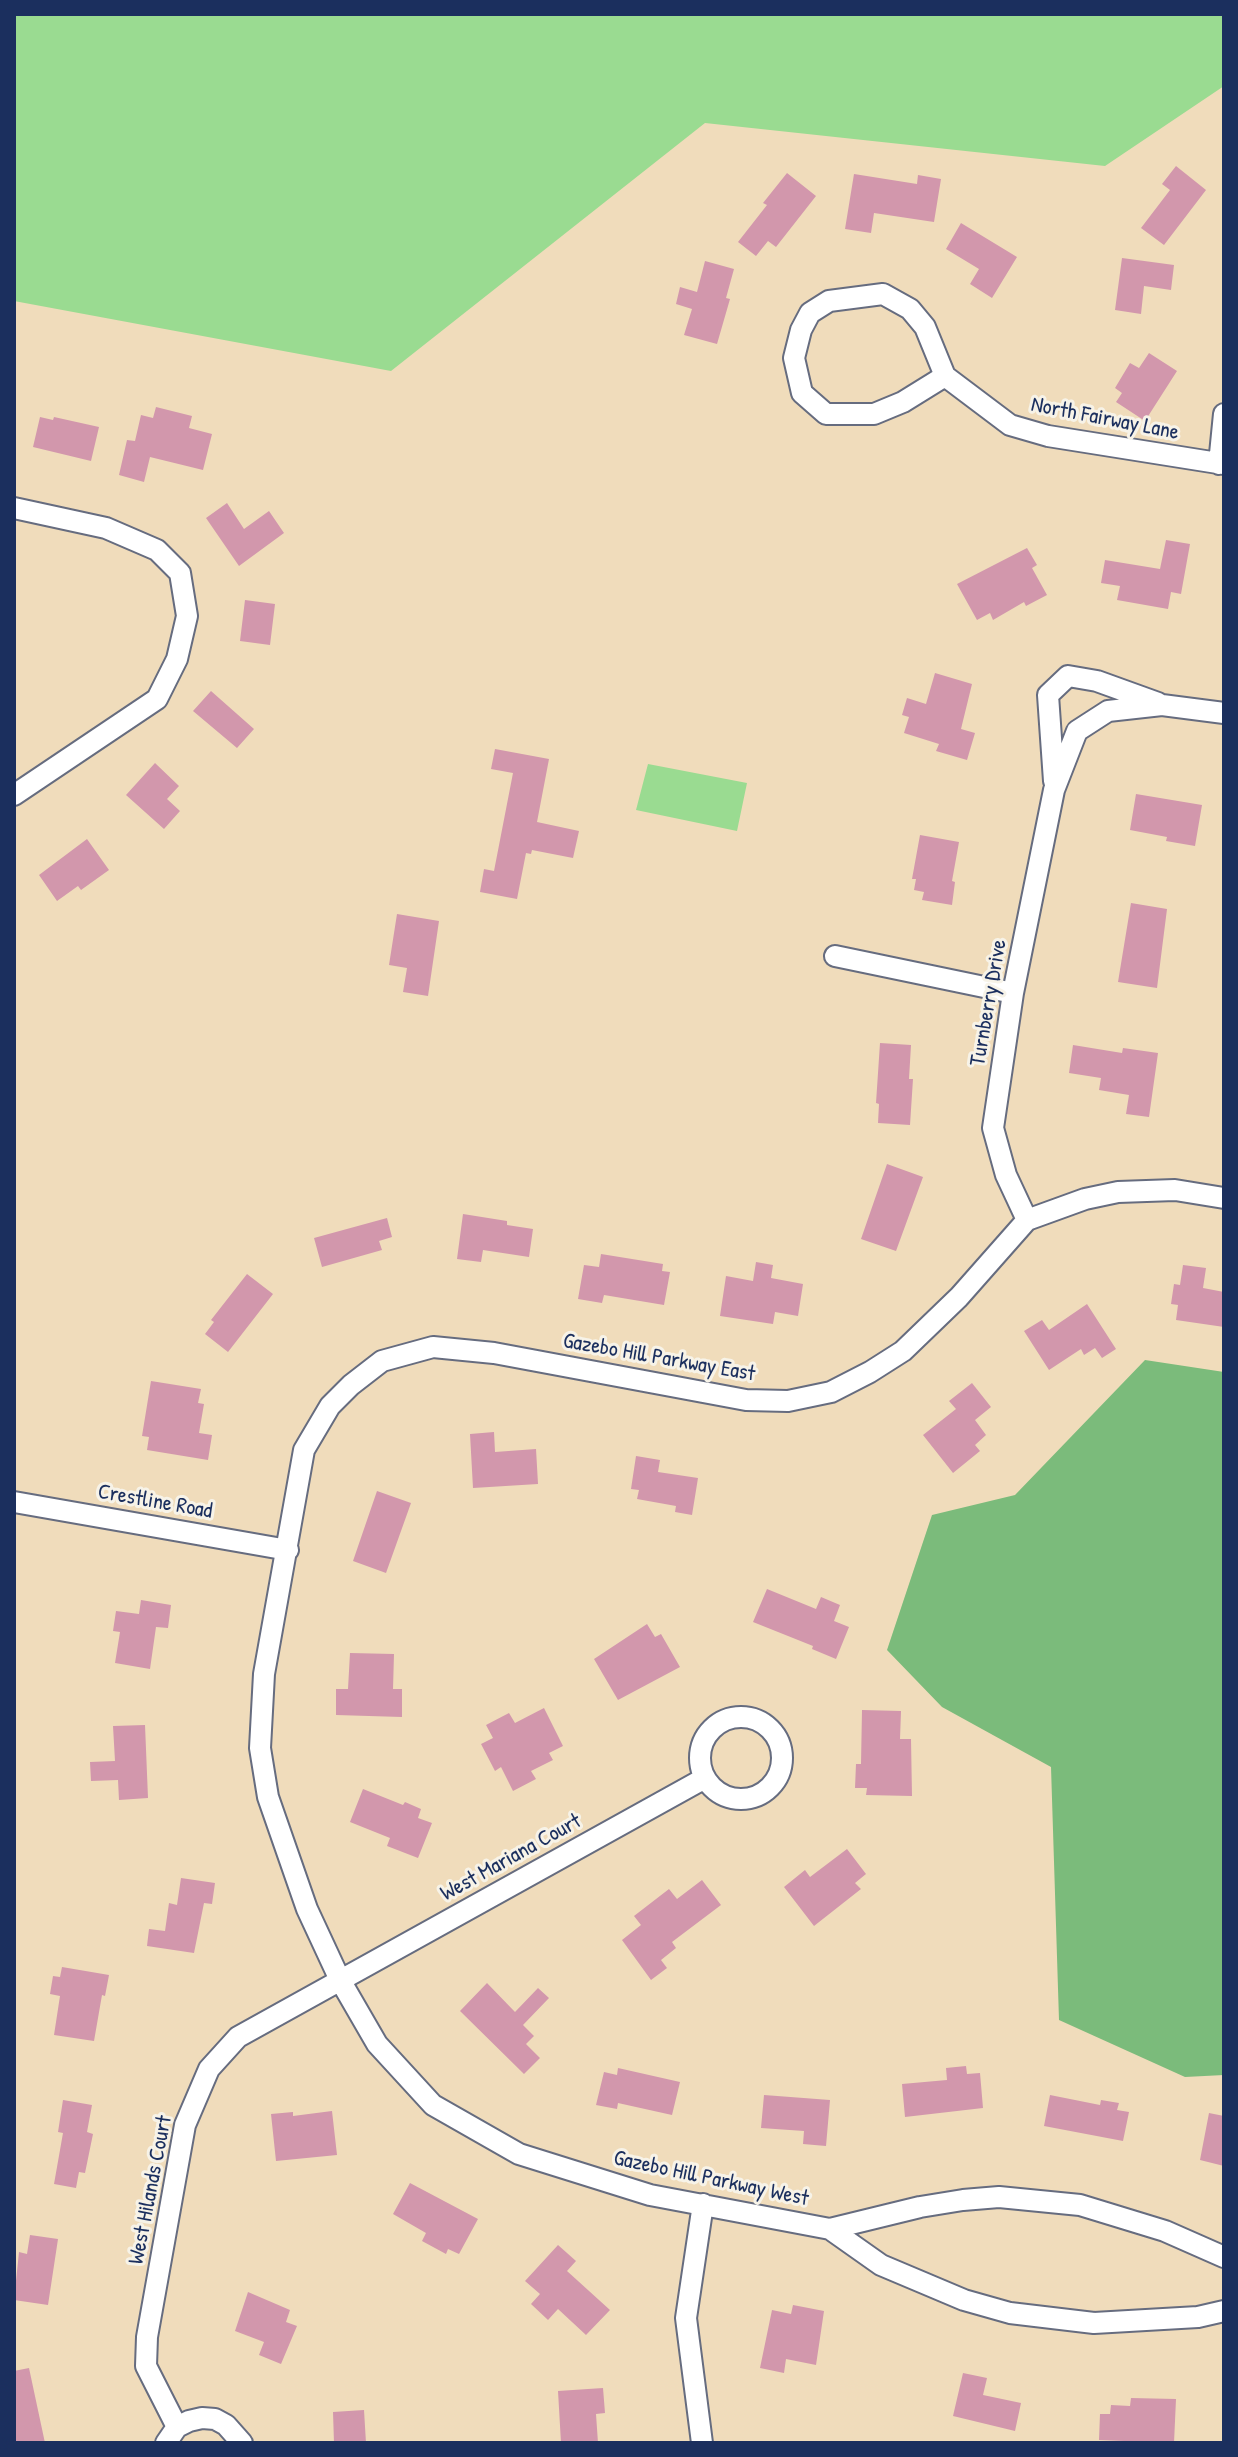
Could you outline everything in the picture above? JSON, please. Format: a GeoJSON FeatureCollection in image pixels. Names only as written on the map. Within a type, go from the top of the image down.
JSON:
{"type":"FeatureCollection","features":[{"type":"Feature","properties":{"kind":"street"},"geometry":{"type":"LineString","coordinates":[[883,294],[910,309],[925,327],[945,376],[903,402],[874,414],[826,414],[802,393],[794,358],[801,330],[810,313],[829,301],[883,294]]}},
{"type":"Feature","properties":{"kind":"street","name":"North Fairway Lane"},"geometry":{"type":"LineString","coordinates":[[945,376],[1010,425],[1048,436],[1221,464]]}},
{"type":"Feature","properties":{"kind":"street"},"geometry":{"type":"LineString","coordinates":[[1221,464],[1224,414]]}},
{"type":"Feature","properties":{"kind":"street"},"geometry":{"type":"LineString","coordinates":[[14,508],[106,528],[157,550],[180,573],[187,616],[177,659],[157,699],[14,795]]}},
{"type":"Feature","properties":{"kind":"street","name":"Turnberry Drive"},"geometry":{"type":"LineString","coordinates":[[1054,790],[1048,695],[1068,676],[1097,681],[1162,705],[1224,713]]}},
{"type":"Feature","properties":{"kind":"street","name":"Turnberry Drive"},"geometry":{"type":"LineString","coordinates":[[1027,1220],[1006,1175],[993,1128],[1013,993],[1054,790],[1077,731],[1108,711],[1162,705]]}},
{"type":"Feature","properties":{"kind":"street"},"geometry":{"type":"LineString","coordinates":[[835,956],[1013,993]]}},
{"type":"Feature","properties":{"kind":"street","name":"Gazebo Hill Parkway East"},"geometry":{"type":"LineString","coordinates":[[288,1550],[304,1450],[330,1406],[382,1361],[433,1347],[494,1353],[746,1400],[788,1401],[831,1392],[903,1351],[959,1297],[1027,1220],[1085,1199],[1118,1192],[1175,1190],[1224,1198]]}},
{"type":"Feature","properties":{"kind":"street","name":"Crestline Road"},"geometry":{"type":"LineString","coordinates":[[14,1502],[288,1550]]}},
{"type":"Feature","properties":{"kind":"street","name":"Gazebo Hill Parkway West"},"geometry":{"type":"LineString","coordinates":[[288,1550],[264,1674],[260,1748],[268,1797],[307,1909],[340,1980],[377,2044],[433,2105],[519,2154],[650,2195],[830,2229],[881,2265],[964,2300],[1010,2313],[1094,2323],[1198,2317],[1224,2311]]}},
{"type":"Feature","properties":{"kind":"street"},"geometry":{"type":"LineString","coordinates":[[747,1718],[760,1722],[778,1740],[782,1754],[776,1781],[754,1798],[740,1800],[726,1796],[714,1789],[705,1778],[701,1753],[705,1740],[723,1722],[747,1718]]}},
{"type":"Feature","properties":{"kind":"street","name":"West Mariana Court"},"geometry":{"type":"LineString","coordinates":[[340,1980],[705,1778]]}},
{"type":"Feature","properties":{"kind":"street","name":"West Hilands Court"},"geometry":{"type":"LineString","coordinates":[[242,2443],[236,2434],[215,2419],[202,2418],[172,2435],[146,2366],[147,2337],[185,2125],[209,2069],[238,2037],[340,1980]]}},
{"type":"Feature","properties":{"kind":"street","name":"Gazebo Hill Parkway West"},"geometry":{"type":"LineString","coordinates":[[830,2229],[920,2207],[999,2197],[1080,2205],[1165,2231],[1224,2257]]}},
{"type":"Feature","properties":{"kind":"street"},"geometry":{"type":"LineString","coordinates":[[702,2443],[686,2318],[703,2204]]}},
{"type":"Feature","properties":{"kind":"green space"},"geometry":{"type":"Polygon","coordinates":[[[14,14],[1224,14],[1224,86],[1105,166],[705,123],[391,371],[14,301],[14,14]]]}},
{"type":"Feature","properties":{"kind":"green space"},"geometry":{"type":"Polygon","coordinates":[[[648,764],[747,783],[737,831],[636,810],[648,764]]]}},
{"type":"Feature","properties":{"kind":"green space"},"geometry":{"type":"Polygon","coordinates":[[[1145,1360],[1224,1372],[1224,2075],[1185,2077],[1059,2020],[1051,1767],[942,1707],[887,1650],[932,1515],[1015,1495],[1145,1360]]]}},
{"type":"Feature","properties":{"kind":"building"},"geometry":{"type":"Polygon","coordinates":[[[1176,166],[1206,190],[1164,245],[1141,228],[1170,190],[1162,184],[1176,166]]]}},
{"type":"Feature","properties":{"kind":"building"},"geometry":{"type":"Polygon","coordinates":[[[787,173],[816,196],[776,247],[768,241],[756,256],[738,242],[787,173]]]}},
{"type":"Feature","properties":{"kind":"building"},"geometry":{"type":"Polygon","coordinates":[[[854,174],[917,184],[918,175],[941,179],[934,222],[874,213],[871,233],[845,229],[854,174]]]}},
{"type":"Feature","properties":{"kind":"building"},"geometry":{"type":"Polygon","coordinates":[[[961,223],[1017,257],[992,298],[970,284],[979,269],[946,249],[961,223]]]}},
{"type":"Feature","properties":{"kind":"building"},"geometry":{"type":"Polygon","coordinates":[[[1122,258],[1174,265],[1171,290],[1144,286],[1141,314],[1115,310],[1122,258]]]}},
{"type":"Feature","properties":{"kind":"building"},"geometry":{"type":"Polygon","coordinates":[[[705,261],[734,269],[726,298],[730,299],[717,344],[684,335],[692,309],[676,304],[680,287],[697,292],[705,261]]]}},
{"type":"Feature","properties":{"kind":"building"},"geometry":{"type":"Polygon","coordinates":[[[1149,353],[1177,371],[1145,421],[1116,402],[1122,393],[1115,388],[1130,363],[1139,368],[1149,353]]]}},
{"type":"Feature","properties":{"kind":"building"},"geometry":{"type":"Polygon","coordinates":[[[156,407],[192,416],[189,428],[212,434],[203,470],[150,457],[144,482],[119,475],[127,440],[135,441],[141,415],[153,418],[156,407]]]}},
{"type":"Feature","properties":{"kind":"building"},"geometry":{"type":"Polygon","coordinates":[[[40,417],[99,427],[91,461],[33,447],[40,417]]]}},
{"type":"Feature","properties":{"kind":"building"},"geometry":{"type":"Polygon","coordinates":[[[227,503],[244,529],[269,511],[284,533],[239,566],[206,518],[227,503]]]}},
{"type":"Feature","properties":{"kind":"building"},"geometry":{"type":"Polygon","coordinates":[[[1166,540],[1190,544],[1181,594],[1171,592],[1168,609],[1117,600],[1120,586],[1101,583],[1105,560],[1160,569],[1166,540]]]}},
{"type":"Feature","properties":{"kind":"building"},"geometry":{"type":"Polygon","coordinates":[[[1027,548],[1037,565],[1032,568],[1047,595],[1026,606],[1024,602],[993,620],[990,613],[977,620],[957,584],[1027,548]]]}},
{"type":"Feature","properties":{"kind":"building"},"geometry":{"type":"Polygon","coordinates":[[[245,600],[275,604],[270,645],[240,641],[245,600]]]}},
{"type":"Feature","properties":{"kind":"building"},"geometry":{"type":"Polygon","coordinates":[[[935,673],[972,684],[961,729],[975,733],[967,760],[936,751],[939,744],[904,733],[909,717],[902,715],[907,698],[926,704],[935,673]]]}},
{"type":"Feature","properties":{"kind":"building"},"geometry":{"type":"Polygon","coordinates":[[[211,691],[254,729],[237,748],[193,711],[211,691]]]}},
{"type":"Feature","properties":{"kind":"building"},"geometry":{"type":"Polygon","coordinates":[[[495,749],[549,759],[537,822],[579,831],[573,858],[532,850],[531,854],[526,853],[517,899],[480,892],[484,869],[494,871],[513,773],[491,769],[495,749]]]}},
{"type":"Feature","properties":{"kind":"building"},"geometry":{"type":"Polygon","coordinates":[[[155,763],[179,786],[167,799],[180,811],[164,829],[126,795],[155,763]]]}},
{"type":"Feature","properties":{"kind":"building"},"geometry":{"type":"Polygon","coordinates":[[[1136,794],[1202,805],[1195,846],[1130,830],[1136,794]]]}},
{"type":"Feature","properties":{"kind":"building"},"geometry":{"type":"Polygon","coordinates":[[[920,835],[959,842],[952,881],[955,882],[952,905],[922,900],[924,892],[914,890],[916,879],[912,879],[920,835]]]}},
{"type":"Feature","properties":{"kind":"building"},"geometry":{"type":"Polygon","coordinates":[[[87,839],[109,870],[81,890],[78,886],[57,901],[39,875],[87,839]]]}},
{"type":"Feature","properties":{"kind":"building"},"geometry":{"type":"Polygon","coordinates":[[[1131,903],[1167,909],[1157,988],[1118,982],[1131,903]]]}},
{"type":"Feature","properties":{"kind":"building"},"geometry":{"type":"Polygon","coordinates":[[[397,914],[439,921],[428,996],[403,992],[407,968],[389,965],[397,914]]]}},
{"type":"Feature","properties":{"kind":"building"},"geometry":{"type":"Polygon","coordinates":[[[880,1043],[911,1045],[909,1079],[913,1079],[910,1125],[878,1123],[879,1104],[876,1103],[880,1043]]]}},
{"type":"Feature","properties":{"kind":"building"},"geometry":{"type":"Polygon","coordinates":[[[1073,1045],[1122,1053],[1123,1048],[1158,1053],[1149,1117],[1126,1114],[1129,1095],[1099,1090],[1101,1078],[1069,1073],[1073,1045]]]}},
{"type":"Feature","properties":{"kind":"building"},"geometry":{"type":"Polygon","coordinates":[[[887,1164],[923,1177],[896,1251],[861,1239],[887,1164]]]}},
{"type":"Feature","properties":{"kind":"building"},"geometry":{"type":"Polygon","coordinates":[[[463,1214],[533,1229],[529,1257],[483,1250],[481,1262],[457,1259],[463,1214]]]}},
{"type":"Feature","properties":{"kind":"building"},"geometry":{"type":"Polygon","coordinates":[[[387,1218],[392,1237],[379,1241],[382,1250],[322,1267],[314,1238],[387,1218]]]}},
{"type":"Feature","properties":{"kind":"building"},"geometry":{"type":"Polygon","coordinates":[[[601,1254],[663,1264],[662,1271],[670,1272],[664,1305],[604,1295],[602,1303],[578,1299],[584,1265],[599,1267],[601,1254]]]}},
{"type":"Feature","properties":{"kind":"building"},"geometry":{"type":"Polygon","coordinates":[[[756,1262],[773,1265],[771,1278],[803,1284],[798,1316],[775,1312],[773,1324],[720,1316],[726,1276],[753,1281],[756,1262]]]}},
{"type":"Feature","properties":{"kind":"building"},"geometry":{"type":"Polygon","coordinates":[[[1183,1265],[1206,1268],[1203,1288],[1224,1292],[1224,1327],[1176,1320],[1178,1305],[1171,1304],[1174,1284],[1180,1285],[1183,1265]]]}},
{"type":"Feature","properties":{"kind":"building"},"geometry":{"type":"Polygon","coordinates":[[[247,1274],[273,1294],[228,1352],[205,1334],[214,1322],[211,1320],[247,1274]]]}},
{"type":"Feature","properties":{"kind":"building"},"geometry":{"type":"Polygon","coordinates":[[[1087,1304],[1116,1349],[1102,1358],[1095,1348],[1084,1355],[1081,1349],[1049,1370],[1024,1331],[1042,1320],[1049,1330],[1087,1304]]]}},
{"type":"Feature","properties":{"kind":"building"},"geometry":{"type":"Polygon","coordinates":[[[151,1381],[201,1389],[198,1403],[204,1404],[199,1433],[212,1435],[208,1460],[147,1450],[149,1437],[142,1436],[151,1381]]]}},
{"type":"Feature","properties":{"kind":"building"},"geometry":{"type":"Polygon","coordinates":[[[972,1383],[991,1407],[975,1420],[986,1435],[975,1445],[980,1451],[953,1473],[923,1435],[956,1409],[949,1401],[972,1383]]]}},
{"type":"Feature","properties":{"kind":"building"},"geometry":{"type":"Polygon","coordinates":[[[494,1432],[495,1452],[536,1449],[538,1484],[473,1488],[470,1434],[494,1432]]]}},
{"type":"Feature","properties":{"kind":"building"},"geometry":{"type":"Polygon","coordinates":[[[636,1456],[660,1460],[658,1472],[698,1478],[692,1515],[675,1512],[676,1506],[637,1499],[639,1490],[631,1489],[636,1456]]]}},
{"type":"Feature","properties":{"kind":"building"},"geometry":{"type":"Polygon","coordinates":[[[377,1491],[411,1503],[386,1573],[353,1561],[377,1491]]]}},
{"type":"Feature","properties":{"kind":"building"},"geometry":{"type":"Polygon","coordinates":[[[767,1589],[816,1609],[821,1597],[840,1605],[834,1621],[849,1627],[836,1659],[812,1649],[813,1646],[753,1622],[767,1589]]]}},
{"type":"Feature","properties":{"kind":"building"},"geometry":{"type":"Polygon","coordinates":[[[141,1600],[171,1605],[168,1628],[156,1627],[150,1669],[115,1663],[120,1632],[113,1631],[116,1611],[139,1614],[141,1600]]]}},
{"type":"Feature","properties":{"kind":"building"},"geometry":{"type":"Polygon","coordinates":[[[647,1624],[655,1637],[661,1634],[680,1667],[618,1700],[594,1659],[647,1624]]]}},
{"type":"Feature","properties":{"kind":"building"},"geometry":{"type":"Polygon","coordinates":[[[350,1653],[394,1654],[393,1689],[402,1689],[402,1717],[336,1715],[336,1689],[348,1689],[350,1653]]]}},
{"type":"Feature","properties":{"kind":"building"},"geometry":{"type":"Polygon","coordinates":[[[544,1708],[563,1746],[549,1753],[553,1760],[531,1771],[536,1779],[513,1791],[501,1767],[495,1771],[481,1744],[493,1738],[486,1725],[509,1713],[515,1723],[544,1708]]]}},
{"type":"Feature","properties":{"kind":"building"},"geometry":{"type":"Polygon","coordinates":[[[862,1710],[901,1711],[900,1739],[911,1739],[912,1796],[866,1795],[867,1788],[855,1788],[856,1764],[861,1764],[862,1710]]]}},
{"type":"Feature","properties":{"kind":"building"},"geometry":{"type":"Polygon","coordinates":[[[145,1725],[148,1798],[119,1800],[118,1780],[91,1781],[90,1762],[115,1761],[113,1726],[145,1725]]]}},
{"type":"Feature","properties":{"kind":"building"},"geometry":{"type":"Polygon","coordinates":[[[363,1789],[421,1809],[418,1818],[432,1823],[418,1858],[387,1846],[390,1838],[350,1822],[363,1789]]]}},
{"type":"Feature","properties":{"kind":"building"},"geometry":{"type":"Polygon","coordinates":[[[847,1849],[866,1874],[855,1883],[861,1889],[814,1926],[784,1887],[805,1870],[810,1877],[847,1849]]]}},
{"type":"Feature","properties":{"kind":"building"},"geometry":{"type":"Polygon","coordinates":[[[181,1878],[215,1883],[212,1904],[204,1903],[194,1953],[147,1946],[149,1929],[165,1931],[169,1903],[177,1905],[181,1878]]]}},
{"type":"Feature","properties":{"kind":"building"},"geometry":{"type":"Polygon","coordinates":[[[702,1880],[721,1905],[672,1942],[676,1948],[661,1960],[667,1968],[651,1980],[622,1940],[641,1925],[634,1916],[669,1889],[677,1899],[702,1880]]]}},
{"type":"Feature","properties":{"kind":"building"},"geometry":{"type":"Polygon","coordinates":[[[62,1967],[109,1975],[94,2041],[54,2035],[60,1996],[50,1994],[53,1976],[60,1977],[62,1967]]]}},
{"type":"Feature","properties":{"kind":"building"},"geometry":{"type":"Polygon","coordinates":[[[487,1983],[515,2012],[538,1988],[549,1998],[523,2025],[534,2036],[526,2044],[540,2058],[524,2074],[460,2011],[487,1983]]]}},
{"type":"Feature","properties":{"kind":"building"},"geometry":{"type":"Polygon","coordinates":[[[966,2066],[967,2074],[980,2073],[983,2108],[905,2117],[902,2084],[947,2080],[946,2068],[966,2066]]]}},
{"type":"Feature","properties":{"kind":"building"},"geometry":{"type":"Polygon","coordinates":[[[618,2068],[680,2082],[672,2115],[618,2103],[617,2109],[596,2105],[604,2072],[617,2075],[618,2068]]]}},
{"type":"Feature","properties":{"kind":"building"},"geometry":{"type":"Polygon","coordinates":[[[764,2095],[830,2100],[826,2146],[803,2144],[804,2131],[761,2128],[764,2095]]]}},
{"type":"Feature","properties":{"kind":"building"},"geometry":{"type":"Polygon","coordinates":[[[1050,2095],[1100,2105],[1101,2100],[1119,2103],[1117,2110],[1129,2112],[1123,2141],[1044,2126],[1050,2095]]]}},
{"type":"Feature","properties":{"kind":"building"},"geometry":{"type":"Polygon","coordinates":[[[63,2100],[92,2105],[87,2132],[93,2134],[85,2173],[79,2172],[76,2188],[54,2184],[63,2133],[58,2132],[63,2100]]]}},
{"type":"Feature","properties":{"kind":"building"},"geometry":{"type":"Polygon","coordinates":[[[332,2111],[337,2155],[276,2161],[271,2114],[293,2112],[293,2116],[332,2111]]]}},
{"type":"Feature","properties":{"kind":"building"},"geometry":{"type":"Polygon","coordinates":[[[1209,2113],[1224,2116],[1224,2166],[1200,2160],[1209,2113]]]}},
{"type":"Feature","properties":{"kind":"building"},"geometry":{"type":"Polygon","coordinates":[[[410,2183],[478,2219],[459,2254],[448,2249],[446,2254],[422,2241],[426,2233],[393,2214],[410,2183]]]}},
{"type":"Feature","properties":{"kind":"building"},"geometry":{"type":"Polygon","coordinates":[[[30,2235],[58,2239],[48,2305],[14,2300],[19,2252],[27,2254],[30,2235]]]}},
{"type":"Feature","properties":{"kind":"building"},"geometry":{"type":"Polygon","coordinates":[[[558,2245],[576,2261],[567,2271],[610,2310],[586,2335],[558,2309],[548,2320],[531,2304],[540,2294],[525,2281],[558,2245]]]}},
{"type":"Feature","properties":{"kind":"building"},"geometry":{"type":"Polygon","coordinates":[[[248,2292],[290,2310],[286,2322],[297,2326],[281,2364],[259,2355],[264,2342],[235,2331],[248,2292]]]}},
{"type":"Feature","properties":{"kind":"building"},"geometry":{"type":"Polygon","coordinates":[[[793,2305],[824,2311],[816,2365],[786,2359],[784,2373],[760,2368],[772,2310],[791,2314],[793,2305]]]}},
{"type":"Feature","properties":{"kind":"building"},"geometry":{"type":"Polygon","coordinates":[[[29,2368],[45,2443],[16,2443],[14,2371],[29,2368]]]}},
{"type":"Feature","properties":{"kind":"building"},"geometry":{"type":"Polygon","coordinates":[[[963,2373],[987,2378],[983,2395],[1021,2403],[1015,2431],[953,2416],[963,2373]]]}},
{"type":"Feature","properties":{"kind":"building"},"geometry":{"type":"Polygon","coordinates":[[[603,2388],[605,2413],[596,2414],[598,2443],[561,2443],[558,2391],[603,2388]]]}},
{"type":"Feature","properties":{"kind":"building"},"geometry":{"type":"Polygon","coordinates":[[[1131,2398],[1176,2399],[1174,2443],[1099,2440],[1100,2414],[1110,2414],[1111,2405],[1130,2406],[1131,2398]]]}},
{"type":"Feature","properties":{"kind":"building"},"geometry":{"type":"Polygon","coordinates":[[[364,2410],[366,2443],[334,2443],[333,2412],[364,2410]]]}}]}
